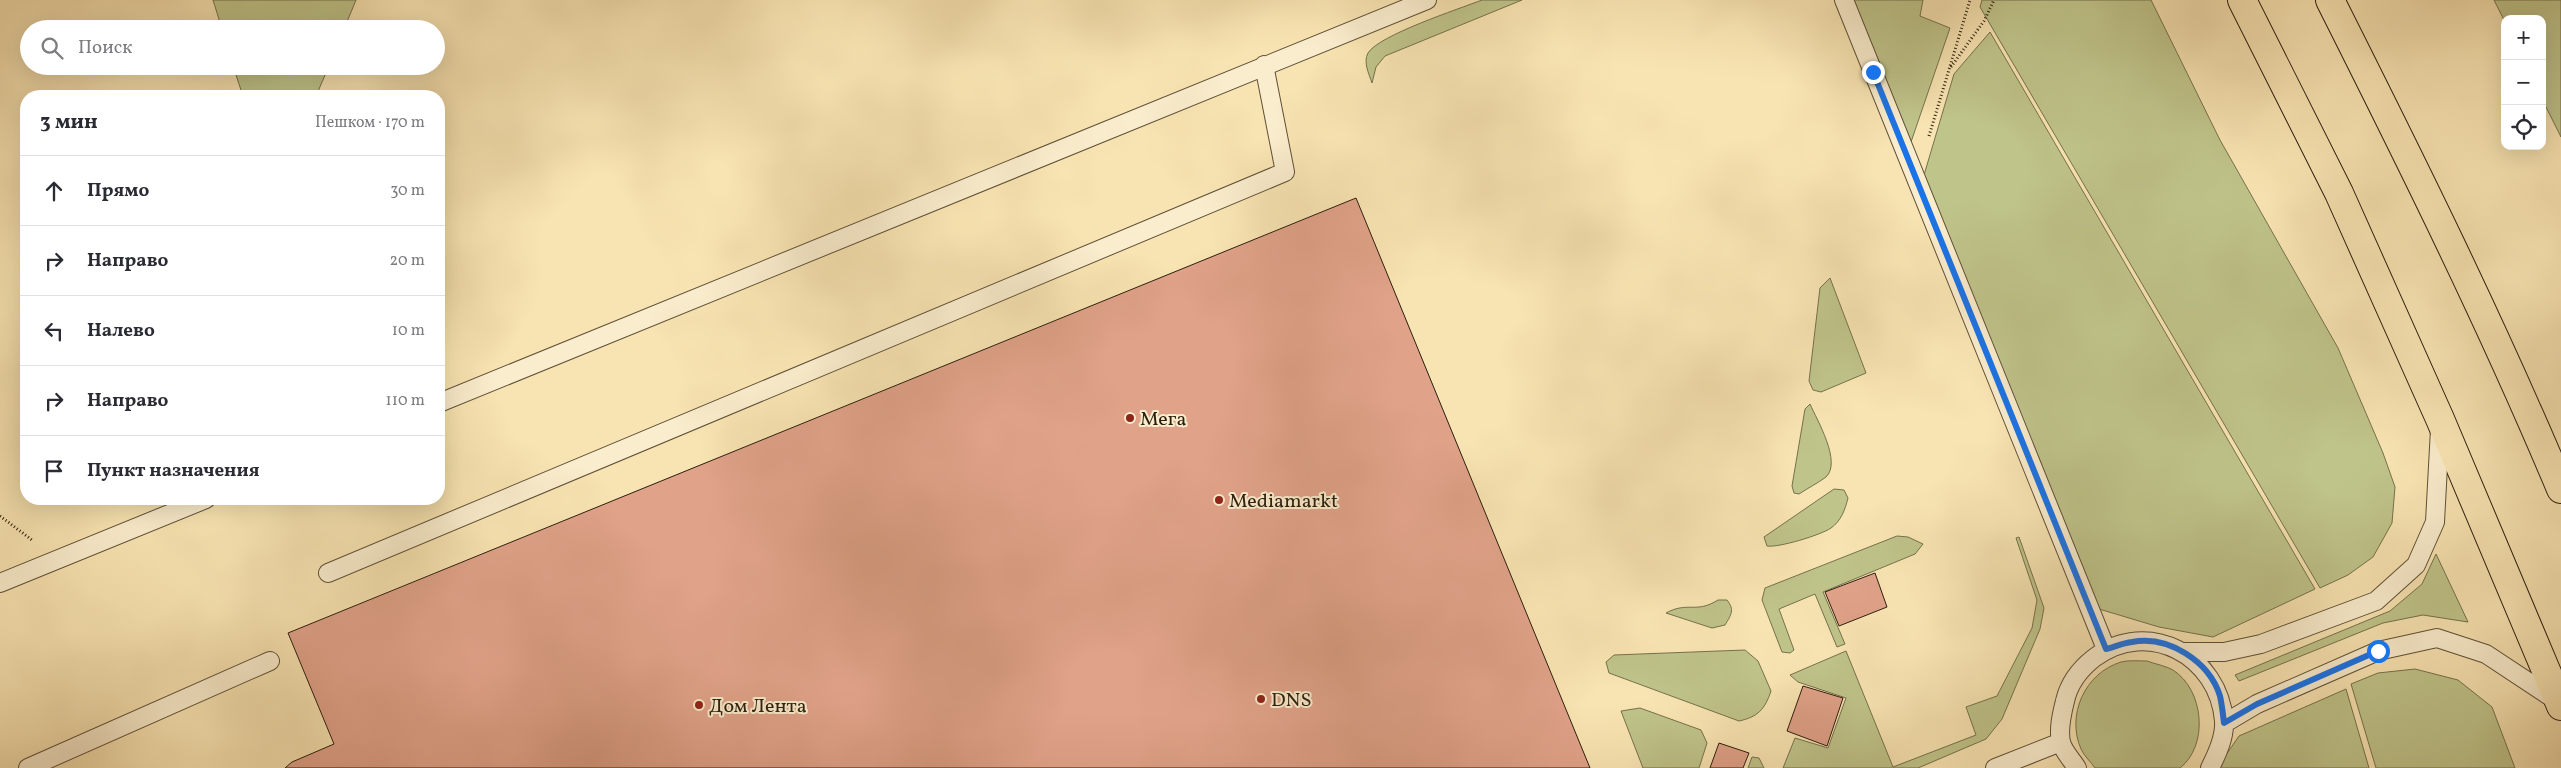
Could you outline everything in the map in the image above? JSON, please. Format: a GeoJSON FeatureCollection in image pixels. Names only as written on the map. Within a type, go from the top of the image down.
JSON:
{"type":"FeatureCollection","features":[{"type":"Feature","properties":{"kind":"main road"},"geometry":{"type":"LineString","coordinates":[[2242,0],[2339,193],[2440,419],[2560,704]]}},
{"type":"Feature","properties":{"kind":"main road"},"geometry":{"type":"LineString","coordinates":[[2330,0],[2410,159],[2511,370],[2561,489]]}},
{"type":"Feature","properties":{"kind":"lane"},"geometry":{"type":"LineString","coordinates":[[445,401],[1427,0]]}},
{"type":"Feature","properties":{"kind":"lane"},"geometry":{"type":"LineString","coordinates":[[1844,0],[2106,649]]}},
{"type":"Feature","properties":{"kind":"lane"},"geometry":{"type":"LineString","coordinates":[[328,573],[1285,172],[1264,66]]}},
{"type":"Feature","properties":{"kind":"lane"},"geometry":{"type":"LineString","coordinates":[[2184,652],[2224,652],[2270,641],[2376,600],[2416,565],[2435,522],[2440,419]]}},
{"type":"Feature","properties":{"kind":"lane"},"geometry":{"type":"LineString","coordinates":[[0,583],[191,505]]}},
{"type":"Feature","properties":{"kind":"lane"},"geometry":{"type":"LineString","coordinates":[[2224,723],[2257,704],[2378,651],[2437,638],[2486,654],[2560,704]]}},
{"type":"Feature","properties":{"kind":"lane"},"geometry":{"type":"LineString","coordinates":[[2077,768],[2061,742],[2061,718],[2067,690],[2083,666],[2106,649],[2133,641],[2158,642],[2184,652],[2206,670],[2220,695],[2224,723],[2219,751],[2210,768]]}},
{"type":"Feature","properties":{"kind":"lane"},"geometry":{"type":"LineString","coordinates":[[28,768],[270,661]]}},
{"type":"Feature","properties":{"kind":"lane"},"geometry":{"type":"LineString","coordinates":[[1995,768],[2061,742]]}},
{"type":"Feature","properties":{"kind":"path"},"geometry":{"type":"LineString","coordinates":[[1916,179],[1970,0]]}},
{"type":"Feature","properties":{"kind":"path"},"geometry":{"type":"LineString","coordinates":[[1949,70],[1984,21],[1994,0]]}},
{"type":"Feature","properties":{"kind":"path"},"geometry":{"type":"LineString","coordinates":[[0,516],[58,559]]}},
{"type":"Feature","properties":{"kind":"green space"},"geometry":{"type":"Polygon","coordinates":[[[213,0],[356,0],[348,20],[219,20],[213,0]]]}},
{"type":"Feature","properties":{"kind":"green space"},"geometry":{"type":"Polygon","coordinates":[[[1482,0],[1522,0],[1385,56],[1376,67],[1372,83],[1366,60],[1368,53],[1375,46],[1403,31],[1482,0]]]}},
{"type":"Feature","properties":{"kind":"green space"},"geometry":{"type":"Polygon","coordinates":[[[1854,0],[1923,0],[1920,16],[1950,28],[1911,142],[1854,0]]]}},
{"type":"Feature","properties":{"kind":"green space"},"geometry":{"type":"Polygon","coordinates":[[[1982,0],[2151,0],[2220,140],[2338,348],[2383,453],[2395,487],[2392,523],[2373,557],[2348,575],[2320,588],[1980,7],[1982,0]]]}},
{"type":"Feature","properties":{"kind":"green space"},"geometry":{"type":"Polygon","coordinates":[[[2494,0],[2561,0],[2561,137],[2546,107],[2546,15],[2502,15],[2494,0]]]}},
{"type":"Feature","properties":{"kind":"green space"},"geometry":{"type":"Polygon","coordinates":[[[1990,32],[2315,589],[2213,637],[2159,627],[2099,609],[1924,175],[1954,74],[1990,32]]]}},
{"type":"Feature","properties":{"kind":"green space"},"geometry":{"type":"Polygon","coordinates":[[[236,75],[325,75],[319,90],[241,90],[236,75]]]}},
{"type":"Feature","properties":{"kind":"green space"},"geometry":{"type":"Polygon","coordinates":[[[1830,278],[1866,373],[1821,392],[1813,390],[1809,381],[1820,288],[1830,278]]]}},
{"type":"Feature","properties":{"kind":"green space"},"geometry":{"type":"Polygon","coordinates":[[[1810,404],[1827,441],[1831,462],[1830,470],[1826,477],[1799,494],[1794,493],[1792,486],[1805,409],[1810,404]]]}},
{"type":"Feature","properties":{"kind":"green space"},"geometry":{"type":"Polygon","coordinates":[[[1834,489],[1844,490],[1848,498],[1842,515],[1831,528],[1799,540],[1767,546],[1764,537],[1834,489]]]}},
{"type":"Feature","properties":{"kind":"green space"},"geometry":{"type":"Polygon","coordinates":[[[1897,536],[1908,537],[1923,544],[1915,554],[1823,592],[1845,644],[1837,647],[1815,594],[1779,609],[1794,650],[1790,653],[1782,652],[1762,600],[1765,588],[1897,536]]]}},
{"type":"Feature","properties":{"kind":"green space"},"geometry":{"type":"Polygon","coordinates":[[[2019,537],[2044,608],[2040,629],[2002,719],[1986,739],[1918,768],[1783,768],[1795,738],[1828,748],[1846,698],[1798,682],[1790,675],[1846,651],[1893,767],[1976,735],[1966,707],[1997,696],[2032,628],[2037,600],[2016,538],[2019,537]]]}},
{"type":"Feature","properties":{"kind":"green space"},"geometry":{"type":"Polygon","coordinates":[[[2436,554],[2468,622],[2423,615],[2383,623],[2239,681],[2235,675],[2390,611],[2422,584],[2436,554]]]}},
{"type":"Feature","properties":{"kind":"green space"},"geometry":{"type":"Polygon","coordinates":[[[1718,600],[1727,600],[1731,607],[1730,615],[1725,625],[1712,628],[1666,613],[1680,608],[1704,606],[1718,600]]]}},
{"type":"Feature","properties":{"kind":"green space"},"geometry":{"type":"Polygon","coordinates":[[[1745,650],[1758,661],[1771,691],[1760,711],[1751,717],[1739,721],[1609,673],[1606,662],[1614,655],[1745,650]]]}},
{"type":"Feature","properties":{"kind":"green space"},"geometry":{"type":"Polygon","coordinates":[[[2124,661],[2147,661],[2173,670],[2183,679],[2191,691],[2199,718],[2196,746],[2180,768],[2095,768],[2082,752],[2077,736],[2076,723],[2082,697],[2097,675],[2108,668],[2124,661]]]}},
{"type":"Feature","properties":{"kind":"green space"},"geometry":{"type":"Polygon","coordinates":[[[2415,669],[2458,680],[2492,707],[2515,768],[2376,768],[2351,684],[2378,673],[2415,669]]]}},
{"type":"Feature","properties":{"kind":"green space"},"geometry":{"type":"Polygon","coordinates":[[[2346,689],[2369,768],[2217,768],[2239,736],[2346,689]]]}},
{"type":"Feature","properties":{"kind":"green space"},"geometry":{"type":"Polygon","coordinates":[[[1640,708],[1701,730],[1707,743],[1699,768],[1643,768],[1621,711],[1640,708]]]}},
{"type":"Feature","properties":{"kind":"green space"},"geometry":{"type":"Polygon","coordinates":[[[1752,757],[1759,758],[1764,768],[1748,768],[1752,757]]]}},
{"type":"Feature","properties":{"kind":"building","name":"Мега"},"geometry":{"type":"Polygon","coordinates":[[[1356,198],[1590,768],[285,768],[292,762],[334,744],[288,633],[1356,198]]]}},
{"type":"Feature","properties":{"kind":"building"},"geometry":{"type":"Polygon","coordinates":[[[1875,573],[1887,607],[1839,626],[1825,592],[1875,573]]]}},
{"type":"Feature","properties":{"kind":"building"},"geometry":{"type":"Polygon","coordinates":[[[1803,686],[1843,698],[1827,746],[1787,731],[1803,686]]]}},
{"type":"Feature","properties":{"kind":"building"},"geometry":{"type":"Polygon","coordinates":[[[1719,743],[1749,753],[1743,768],[1710,768],[1719,743]]]}},
{"type":"Feature","properties":{"kind":"place","name":"Мега"},"geometry":{"type":"Point","coordinates":[1130,418]}},
{"type":"Feature","properties":{"kind":"place","name":"Mediamarkt"},"geometry":{"type":"Point","coordinates":[1219,500]}},
{"type":"Feature","properties":{"kind":"place","name":"DNS"},"geometry":{"type":"Point","coordinates":[1261,699]}},
{"type":"Feature","properties":{"kind":"place","name":"Дом Лента"},"geometry":{"type":"Point","coordinates":[699,705]}},
{"type":"Feature","properties":{"kind":"route"},"geometry":{"type":"LineString","coordinates":[[1873,72],[2106,649],[2133,641],[2158,642],[2184,652],[2206,670],[2220,695],[2224,723],[2257,704],[2378,651]]}}]}
